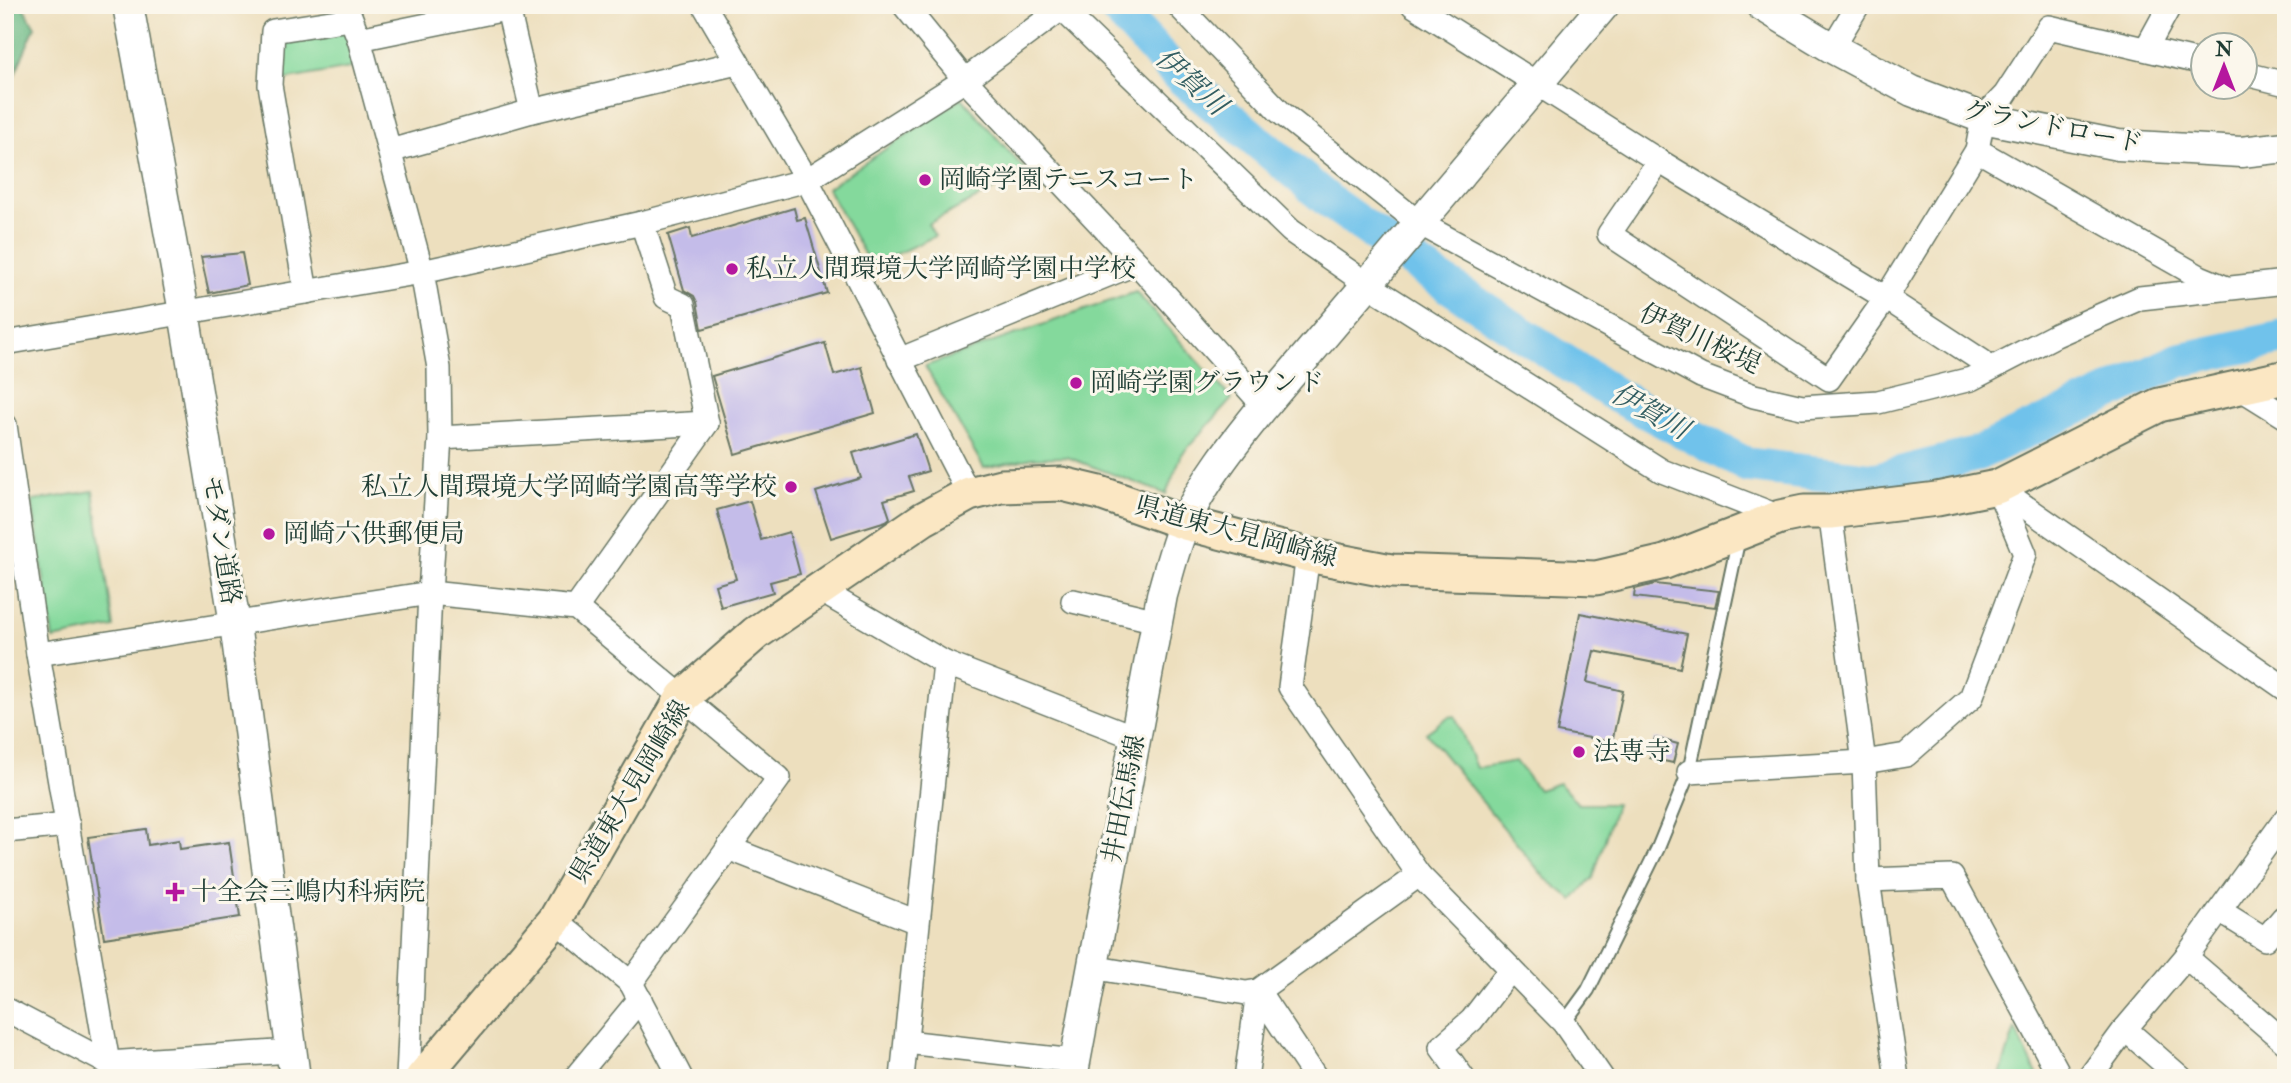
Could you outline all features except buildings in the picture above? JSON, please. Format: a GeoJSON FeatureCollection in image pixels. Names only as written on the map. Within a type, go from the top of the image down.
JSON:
{"type":"FeatureCollection","features":[{"type":"Feature","properties":{"kind":"main road","name":"県道東大見岡崎線"},"geometry":{"type":"LineString","coordinates":[[422,1078],[555,920],[682,697],[756,633],[818,589],[923,519],[969,494],[1001,486],[1062,484],[1100,493],[1185,523],[1308,555],[1391,571],[1596,578],[1665,562],[1780,517],[1804,512],[1830,512],[1937,499],[1997,487],[2159,405],[2286,377]]}},
{"type":"Feature","properties":{"kind":"street","name":"モダン道路"},"geometry":{"type":"LineString","coordinates":[[128,5],[184,312],[235,624],[293,1064]]}},
{"type":"Feature","properties":{"kind":"street"},"geometry":{"type":"LineString","coordinates":[[704,5],[807,180],[969,494]]}},
{"type":"Feature","properties":{"kind":"street"},"geometry":{"type":"LineString","coordinates":[[904,5],[965,80],[1138,263],[1264,406]]}},
{"type":"Feature","properties":{"kind":"street","name":"伊賀川桜堤"},"geometry":{"type":"LineString","coordinates":[[1178,5],[1280,112],[1419,223],[1701,376],[1754,396],[1802,407],[1878,402],[1972,379],[2056,335],[2140,298],[2286,282]]}},
{"type":"Feature","properties":{"kind":"street"},"geometry":{"type":"LineString","coordinates":[[1413,5],[1659,161],[1886,298],[1982,361]]}},
{"type":"Feature","properties":{"kind":"street","name":"井田伝馬線"},"geometry":{"type":"LineString","coordinates":[[1073,1069],[1157,621],[1169,568],[1185,523],[1212,475],[1264,406],[1539,85],[1604,5]]}},
{"type":"Feature","properties":{"kind":"street","name":"グランドロード"},"geometry":{"type":"LineString","coordinates":[[1761,5],[1832,48],[1912,91],[1983,118],[2119,145],[2241,152],[2286,146]]}},
{"type":"Feature","properties":{"kind":"street"},"geometry":{"type":"LineString","coordinates":[[1832,48],[1858,5]]}},
{"type":"Feature","properties":{"kind":"street"},"geometry":{"type":"LineString","coordinates":[[2147,49],[2170,5]]}},
{"type":"Feature","properties":{"kind":"street"},"geometry":{"type":"LineString","coordinates":[[306,292],[270,85],[273,31],[352,21],[517,7],[532,111]]}},
{"type":"Feature","properties":{"kind":"street"},"geometry":{"type":"LineString","coordinates":[[5,343],[422,272],[642,223],[807,180],[965,80],[1060,7],[1291,231],[1367,284],[1662,471],[1780,517]]}},
{"type":"Feature","properties":{"kind":"street"},"geometry":{"type":"LineString","coordinates":[[352,21],[422,272],[439,368],[439,438],[408,1078]]}},
{"type":"Feature","properties":{"kind":"street"},"geometry":{"type":"LineString","coordinates":[[1659,161],[1609,234],[1829,379],[1886,298],[1977,150],[1983,118],[2005,94],[2049,27],[2190,60]]}},
{"type":"Feature","properties":{"kind":"street"},"geometry":{"type":"LineString","coordinates":[[390,150],[532,111],[737,63]]}},
{"type":"Feature","properties":{"kind":"street"},"geometry":{"type":"LineString","coordinates":[[2260,78],[2286,84]]}},
{"type":"Feature","properties":{"kind":"street"},"geometry":{"type":"LineString","coordinates":[[1977,150],[2200,277],[2224,287]]}},
{"type":"Feature","properties":{"kind":"street"},"geometry":{"type":"LineString","coordinates":[[576,608],[707,423],[683,305],[666,297],[642,223]]}},
{"type":"Feature","properties":{"kind":"street"},"geometry":{"type":"LineString","coordinates":[[899,360],[1138,263]]}},
{"type":"Feature","properties":{"kind":"street"},"geometry":{"type":"LineString","coordinates":[[2238,387],[2286,417]]}},
{"type":"Feature","properties":{"kind":"street"},"geometry":{"type":"LineString","coordinates":[[439,438],[707,423]]}},
{"type":"Feature","properties":{"kind":"street"},"geometry":{"type":"LineString","coordinates":[[5,425],[15,548],[38,654],[108,1063]]}},
{"type":"Feature","properties":{"kind":"street"},"geometry":{"type":"LineString","coordinates":[[1997,487],[2286,689]]}},
{"type":"Feature","properties":{"kind":"street"},"geometry":{"type":"LineString","coordinates":[[1689,772],[1864,762],[1906,755],[1972,698],[2025,554],[1997,487]]}},
{"type":"Feature","properties":{"kind":"street"},"geometry":{"type":"LineString","coordinates":[[1830,512],[1864,762],[1868,880],[1897,1078]]}},
{"type":"Feature","properties":{"kind":"street"},"geometry":{"type":"LineString","coordinates":[[1308,555],[1290,687],[1419,875],[1563,1023],[1602,1078]]}},
{"type":"Feature","properties":{"kind":"street"},"geometry":{"type":"LineString","coordinates":[[818,589],[945,663],[1137,738]]}},
{"type":"Feature","properties":{"kind":"street"},"geometry":{"type":"LineString","coordinates":[[38,654],[430,593],[576,608],[779,778],[728,848],[636,991],[575,1078]]}},
{"type":"Feature","properties":{"kind":"street"},"geometry":{"type":"LineString","coordinates":[[1073,601],[1157,621]]}},
{"type":"Feature","properties":{"kind":"street"},"geometry":{"type":"LineString","coordinates":[[902,1078],[916,922],[929,831],[945,663]]}},
{"type":"Feature","properties":{"kind":"street"},"geometry":{"type":"LineString","coordinates":[[2090,1078],[2125,1029],[2186,957],[2286,818]]}},
{"type":"Feature","properties":{"kind":"street"},"geometry":{"type":"LineString","coordinates":[[5,831],[68,825]]}},
{"type":"Feature","properties":{"kind":"street"},"geometry":{"type":"LineString","coordinates":[[728,848],[916,922]]}},
{"type":"Feature","properties":{"kind":"street"},"geometry":{"type":"LineString","coordinates":[[1091,967],[1246,993],[1258,991],[1419,875]]}},
{"type":"Feature","properties":{"kind":"street"},"geometry":{"type":"LineString","coordinates":[[1868,880],[1952,877],[2061,1078]]}},
{"type":"Feature","properties":{"kind":"street"},"geometry":{"type":"LineString","coordinates":[[2220,911],[2265,939],[2285,917]]}},
{"type":"Feature","properties":{"kind":"street"},"geometry":{"type":"LineString","coordinates":[[555,920],[636,991],[681,1078]]}},
{"type":"Feature","properties":{"kind":"street"},"geometry":{"type":"LineString","coordinates":[[2186,957],[2286,1044]]}},
{"type":"Feature","properties":{"kind":"street"},"geometry":{"type":"LineString","coordinates":[[1463,1078],[1441,1047],[1472,1020],[1511,969]]}},
{"type":"Feature","properties":{"kind":"street"},"geometry":{"type":"LineString","coordinates":[[1246,1078],[1258,991]]}},
{"type":"Feature","properties":{"kind":"street"},"geometry":{"type":"LineString","coordinates":[[1258,991],[1316,1078]]}},
{"type":"Feature","properties":{"kind":"street"},"geometry":{"type":"LineString","coordinates":[[5,1009],[108,1063],[293,1064]]}},
{"type":"Feature","properties":{"kind":"street"},"geometry":{"type":"LineString","coordinates":[[2125,1029],[2181,1078]]}},
{"type":"Feature","properties":{"kind":"street"},"geometry":{"type":"LineString","coordinates":[[906,1042],[1073,1069]]}},
{"type":"Feature","properties":{"kind":"lane"},"geometry":{"type":"LineString","coordinates":[[1563,1023],[1588,990],[1658,848],[1689,772],[1740,533]]}},
{"type":"Feature","properties":{"kind":"green space"},"geometry":{"type":"Polygon","coordinates":[[[5,5],[22,5],[35,27],[6,95],[5,5]]]}},
{"type":"Feature","properties":{"kind":"green space"},"geometry":{"type":"Polygon","coordinates":[[[347,24],[361,66],[278,81],[281,34],[347,24]]]}},
{"type":"Feature","properties":{"kind":"green space","name":"岡崎学園テニスコート"},"geometry":{"type":"Polygon","coordinates":[[[962,98],[1027,172],[928,224],[935,236],[871,266],[827,188],[962,98]]]}},
{"type":"Feature","properties":{"kind":"green space","name":"岡崎学園グラウンド"},"geometry":{"type":"Polygon","coordinates":[[[1136,292],[1232,399],[1182,454],[1166,494],[1067,457],[1032,458],[984,468],[925,366],[1136,292]]]}},
{"type":"Feature","properties":{"kind":"green space"},"geometry":{"type":"Polygon","coordinates":[[[93,491],[114,627],[53,639],[32,501],[93,491]]]}},
{"type":"Feature","properties":{"kind":"green space"},"geometry":{"type":"Polygon","coordinates":[[[1455,716],[1476,768],[1516,761],[1538,790],[1559,783],[1578,804],[1616,804],[1593,878],[1573,900],[1545,878],[1426,733],[1448,717],[1455,716]]]}},
{"type":"Feature","properties":{"kind":"green space"},"geometry":{"type":"Polygon","coordinates":[[[2015,1029],[2039,1078],[1999,1078],[2015,1029]]]}},
{"type":"Feature","properties":{"kind":"waterway","name":"伊賀川"},"geometry":{"type":"LineString","coordinates":[[1113,5],[1177,74],[1330,202],[1428,272],[1617,396],[1747,465],[1874,480],[1974,455],[2180,360],[2286,337]]}},
{"type":"Feature","properties":{"kind":"place","name":"岡崎学園テニスコート"},"geometry":{"type":"Point","coordinates":[925,180]}},
{"type":"Feature","properties":{"kind":"place","name":"私立人間環境大学岡崎学園中学校"},"geometry":{"type":"Point","coordinates":[732,269]}},
{"type":"Feature","properties":{"kind":"place","name":"岡崎学園グラウンド"},"geometry":{"type":"Point","coordinates":[1076,383]}},
{"type":"Feature","properties":{"kind":"place","name":"私立人間環境大学岡崎学園高等学校"},"geometry":{"type":"Point","coordinates":[791,487]}},
{"type":"Feature","properties":{"kind":"place","name":"岡崎六供郵便局"},"geometry":{"type":"Point","coordinates":[269,534]}},
{"type":"Feature","properties":{"kind":"place","name":"法専寺"},"geometry":{"type":"Point","coordinates":[1579,752]}},
{"type":"Feature","properties":{"kind":"place","name":"十全会三嶋内科病院"},"geometry":{"type":"Point","coordinates":[175,892]}}]}
